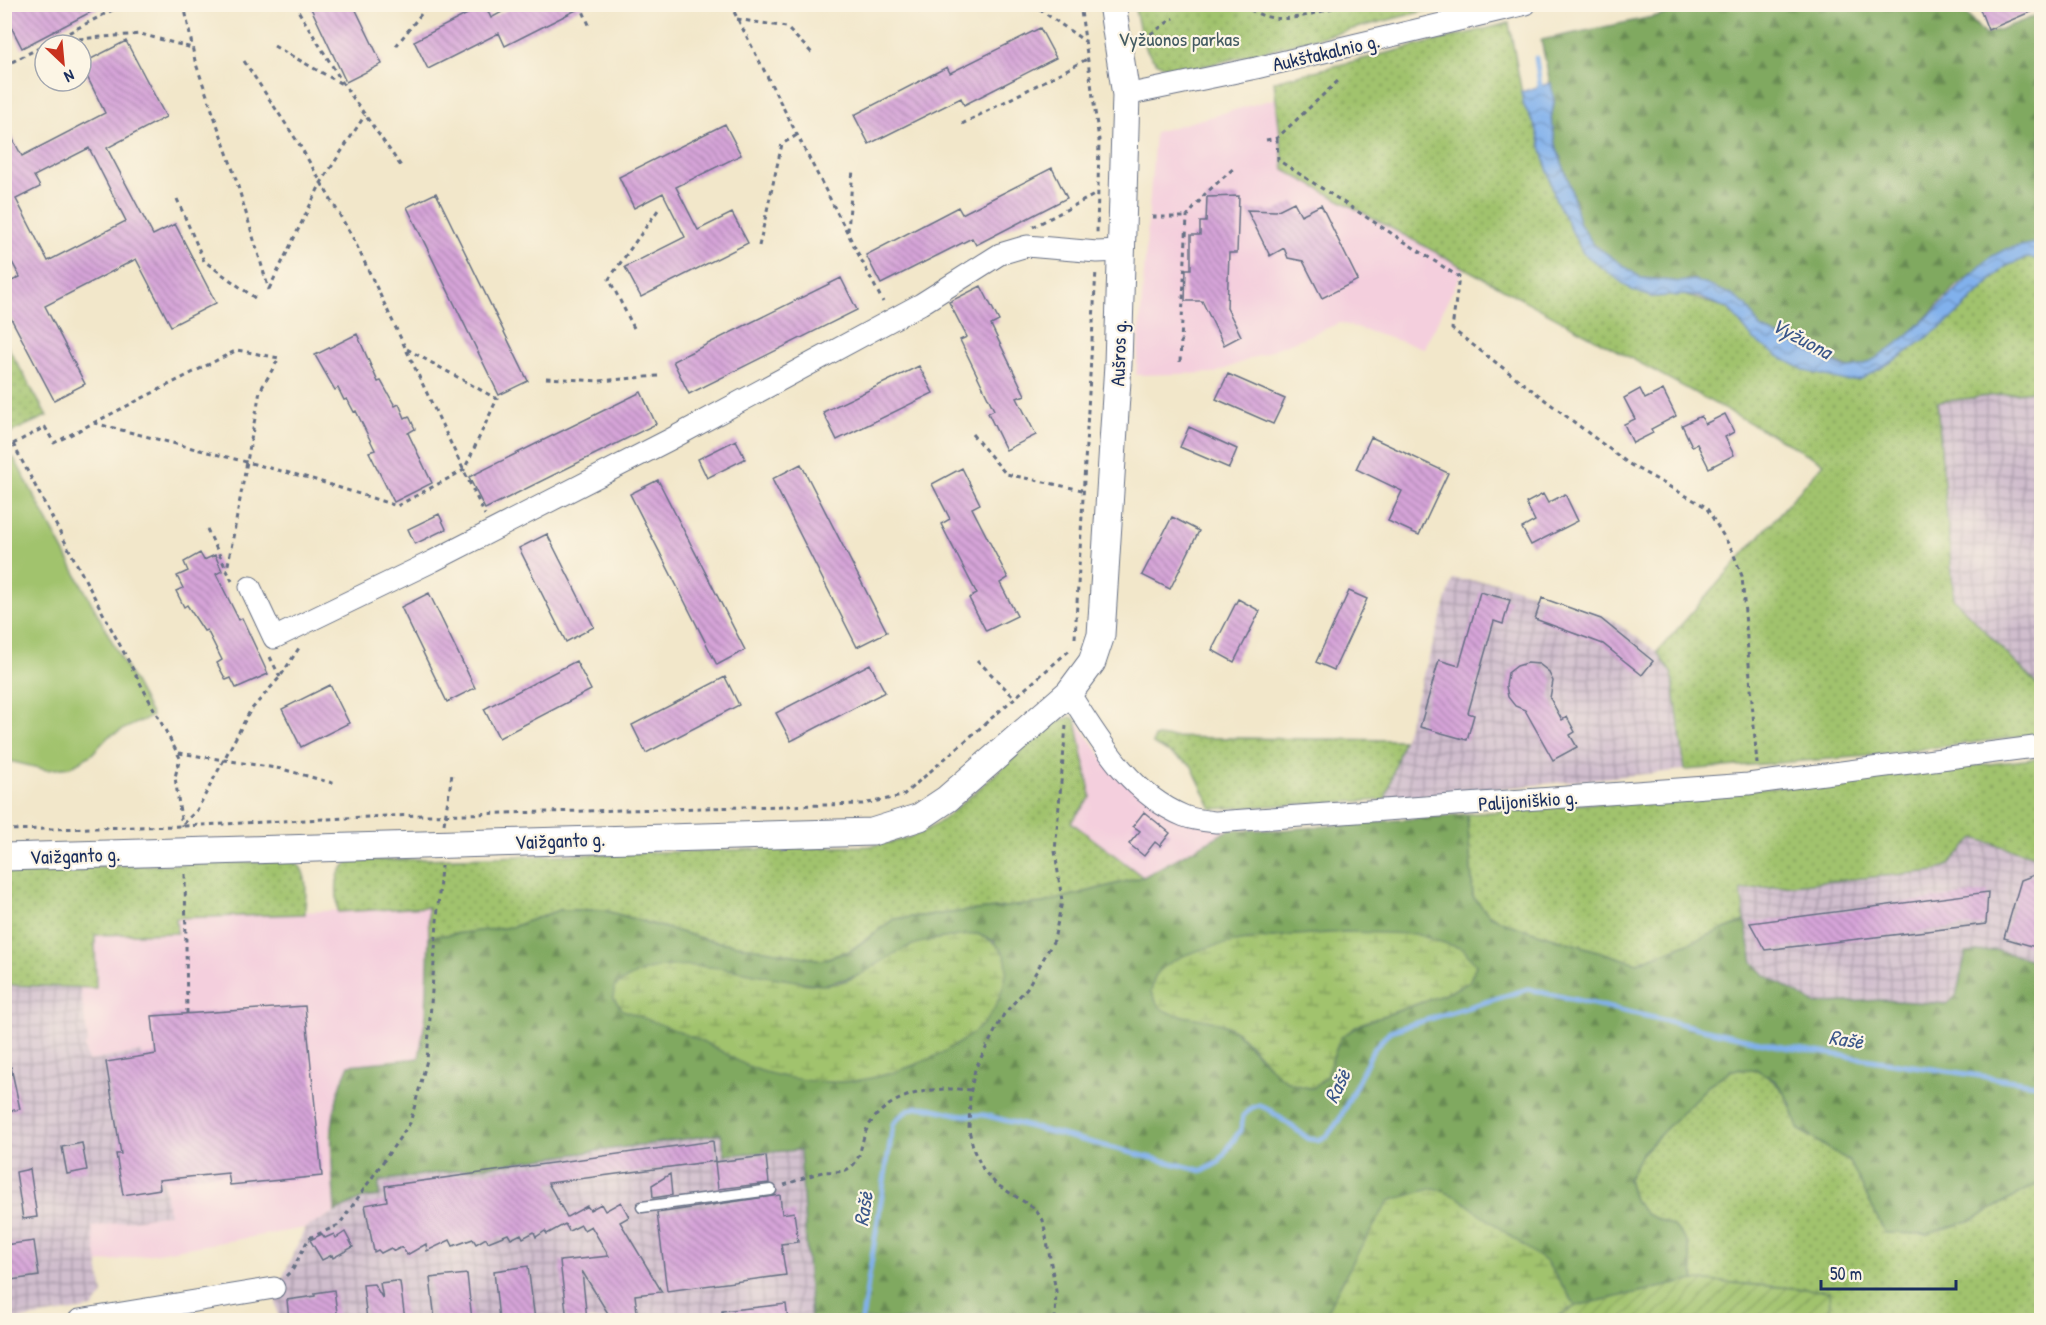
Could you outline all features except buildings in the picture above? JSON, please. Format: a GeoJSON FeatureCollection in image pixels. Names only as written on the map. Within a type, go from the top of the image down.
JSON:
{"type":"FeatureCollection","features":[{"type":"Feature","properties":{"kind":"street","name":"Aušros g."},"geometry":{"type":"LineString","coordinates":[[1069,693],[1092,662],[1101,635],[1118,364],[1109,251],[1126,96],[1112,4]]}},
{"type":"Feature","properties":{"kind":"street","name":"Aukštakalnio g."},"geometry":{"type":"LineString","coordinates":[[1126,96],[1245,71],[1526,4]]}},
{"type":"Feature","properties":{"kind":"street"},"geometry":{"type":"LineString","coordinates":[[250,587],[274,638],[669,440],[892,319],[1000,254],[1026,246],[1109,251]]}},
{"type":"Feature","properties":{"kind":"street","name":"Palijoniškio g."},"geometry":{"type":"LineString","coordinates":[[1069,693],[1127,777],[1149,797],[1186,817],[1216,822],[1748,784],[2042,746]]}},
{"type":"Feature","properties":{"kind":"street","name":"Vaižganto g."},"geometry":{"type":"LineString","coordinates":[[4,857],[184,838],[443,843],[872,832],[920,817],[946,799],[1069,693]]}},
{"type":"Feature","properties":{"kind":"street"},"geometry":{"type":"LineString","coordinates":[[79,1320],[274,1288]]}},
{"type":"Feature","properties":{"kind":"lane"},"geometry":{"type":"LineString","coordinates":[[642,1207],[771,1190]]}},
{"type":"Feature","properties":{"kind":"path"},"geometry":{"type":"LineString","coordinates":[[68,33],[124,4]]}},
{"type":"Feature","properties":{"kind":"path"},"geometry":{"type":"LineString","coordinates":[[184,4],[192,48],[269,291],[321,183],[365,115]]}},
{"type":"Feature","properties":{"kind":"path"},"geometry":{"type":"LineString","coordinates":[[294,4],[344,85],[403,169]]}},
{"type":"Feature","properties":{"kind":"path"},"geometry":{"type":"LineString","coordinates":[[396,46],[429,4]]}},
{"type":"Feature","properties":{"kind":"path"},"geometry":{"type":"LineString","coordinates":[[580,4],[590,27]]}},
{"type":"Feature","properties":{"kind":"path"},"geometry":{"type":"LineString","coordinates":[[730,4],[892,319]]}},
{"type":"Feature","properties":{"kind":"path"},"geometry":{"type":"LineString","coordinates":[[919,4],[920,13]]}},
{"type":"Feature","properties":{"kind":"path"},"geometry":{"type":"LineString","coordinates":[[1032,4],[1086,42]]}},
{"type":"Feature","properties":{"kind":"path"},"geometry":{"type":"LineString","coordinates":[[4,830],[184,838],[445,814],[863,804],[902,796],[1074,647],[1082,490],[1109,251],[1099,140],[1080,4]]}},
{"type":"Feature","properties":{"kind":"path"},"geometry":{"type":"LineString","coordinates":[[1243,4],[1257,15],[1285,19],[1345,4]]}},
{"type":"Feature","properties":{"kind":"path"},"geometry":{"type":"LineString","coordinates":[[1143,39],[1174,18]]}},
{"type":"Feature","properties":{"kind":"path"},"geometry":{"type":"LineString","coordinates":[[737,19],[786,27],[813,54]]}},
{"type":"Feature","properties":{"kind":"path"},"geometry":{"type":"LineString","coordinates":[[93,38],[141,34],[192,48]]}},
{"type":"Feature","properties":{"kind":"path"},"geometry":{"type":"LineString","coordinates":[[274,46],[344,85]]}},
{"type":"Feature","properties":{"kind":"path"},"geometry":{"type":"LineString","coordinates":[[4,66],[33,51]]}},
{"type":"Feature","properties":{"kind":"path"},"geometry":{"type":"LineString","coordinates":[[962,124],[1089,58]]}},
{"type":"Feature","properties":{"kind":"path"},"geometry":{"type":"LineString","coordinates":[[244,62],[299,144],[353,238],[493,530]]}},
{"type":"Feature","properties":{"kind":"path"},"geometry":{"type":"LineString","coordinates":[[1266,140],[1277,138],[1339,80]]}},
{"type":"Feature","properties":{"kind":"path"},"geometry":{"type":"LineString","coordinates":[[759,246],[782,144],[798,135]]}},
{"type":"Feature","properties":{"kind":"path"},"geometry":{"type":"LineString","coordinates":[[1277,138],[1278,160],[1459,277],[1452,329],[1629,464],[1706,507],[1732,550],[1742,576],[1758,761],[1748,784]]}},
{"type":"Feature","properties":{"kind":"path"},"geometry":{"type":"LineString","coordinates":[[1180,362],[1187,217],[1205,194],[1234,168]]}},
{"type":"Feature","properties":{"kind":"path"},"geometry":{"type":"LineString","coordinates":[[848,233],[853,169]]}},
{"type":"Feature","properties":{"kind":"path"},"geometry":{"type":"LineString","coordinates":[[177,199],[204,261],[255,298]]}},
{"type":"Feature","properties":{"kind":"path"},"geometry":{"type":"LineString","coordinates":[[634,328],[609,279],[658,210]]}},
{"type":"Feature","properties":{"kind":"path"},"geometry":{"type":"LineString","coordinates":[[1152,216],[1187,217]]}},
{"type":"Feature","properties":{"kind":"path"},"geometry":{"type":"LineString","coordinates":[[94,423],[246,462],[397,506],[464,470],[497,399],[405,348]]}},
{"type":"Feature","properties":{"kind":"path"},"geometry":{"type":"LineString","coordinates":[[4,445],[13,444],[45,427],[54,444],[237,350],[279,358],[260,391],[227,570]]}},
{"type":"Feature","properties":{"kind":"path"},"geometry":{"type":"LineString","coordinates":[[546,378],[599,381],[658,376]]}},
{"type":"Feature","properties":{"kind":"path"},"geometry":{"type":"LineString","coordinates":[[972,434],[1006,474],[1082,490]]}},
{"type":"Feature","properties":{"kind":"path"},"geometry":{"type":"LineString","coordinates":[[13,444],[180,758],[175,777],[184,838],[187,1014]]}},
{"type":"Feature","properties":{"kind":"path"},"geometry":{"type":"LineString","coordinates":[[184,838],[196,810],[250,711],[280,677],[306,638],[302,624]]}},
{"type":"Feature","properties":{"kind":"path"},"geometry":{"type":"LineString","coordinates":[[977,660],[1015,698]]}},
{"type":"Feature","properties":{"kind":"path"},"geometry":{"type":"LineString","coordinates":[[1055,1320],[1056,1291],[1043,1220],[1034,1208],[996,1184],[984,1171],[974,1150],[969,1130],[970,1092],[975,1069],[1004,1014],[1027,988],[1054,940],[1062,901],[1055,850],[1069,693]]}},
{"type":"Feature","properties":{"kind":"path"},"geometry":{"type":"LineString","coordinates":[[178,753],[282,769],[336,784]]}},
{"type":"Feature","properties":{"kind":"path"},"geometry":{"type":"LineString","coordinates":[[445,814],[452,774]]}},
{"type":"Feature","properties":{"kind":"path"},"geometry":{"type":"LineString","coordinates":[[274,1288],[293,1269],[309,1238],[339,1225],[410,1123],[427,1060],[443,843]]}},
{"type":"Feature","properties":{"kind":"path"},"geometry":{"type":"LineString","coordinates":[[771,1190],[822,1172],[845,1171],[859,1158],[868,1127],[888,1104],[913,1094],[944,1087],[970,1092]]}},
{"type":"Feature","properties":{"kind":"shaded area"},"geometry":{"type":"Polygon","coordinates":[[[1277,98],[1284,170],[1465,266],[1424,348],[1340,323],[1215,373],[1136,375],[1155,132],[1277,98]]]}},
{"type":"Feature","properties":{"kind":"shaded area"},"geometry":{"type":"Polygon","coordinates":[[[2041,390],[2041,689],[1954,599],[1937,401],[2041,390]]]}},
{"type":"Feature","properties":{"kind":"shaded area"},"geometry":{"type":"Polygon","coordinates":[[[1453,579],[1497,582],[1610,618],[1657,652],[1672,674],[1685,770],[1385,800],[1453,579]]]}},
{"type":"Feature","properties":{"kind":"shaded area"},"geometry":{"type":"Polygon","coordinates":[[[1076,720],[1116,776],[1229,830],[1143,877],[1071,822],[1091,797],[1076,720]]]}},
{"type":"Feature","properties":{"kind":"shaded area"},"geometry":{"type":"Polygon","coordinates":[[[1974,838],[2041,858],[2041,962],[1995,950],[1947,1004],[1880,1000],[1815,1004],[1765,975],[1753,962],[1740,890],[1935,871],[1947,866],[1974,838]]]}},
{"type":"Feature","properties":{"kind":"shaded area"},"geometry":{"type":"Polygon","coordinates":[[[429,906],[426,1014],[419,1058],[392,1059],[349,1066],[330,1133],[335,1212],[305,1228],[98,1263],[91,1227],[168,1214],[141,1052],[88,1061],[84,1046],[88,1042],[80,987],[96,988],[95,935],[176,933],[176,918],[429,906]]]}},
{"type":"Feature","properties":{"kind":"shaded area"},"geometry":{"type":"Polygon","coordinates":[[[5,985],[80,987],[88,1042],[84,1047],[88,1061],[141,1052],[169,1214],[92,1227],[103,1294],[93,1308],[15,1320],[5,1320],[5,985]]]}},
{"type":"Feature","properties":{"kind":"shaded area"},"geometry":{"type":"Polygon","coordinates":[[[721,1133],[726,1155],[800,1149],[811,1320],[279,1320],[275,1294],[305,1228],[363,1198],[378,1196],[378,1181],[721,1133]]]}},
{"type":"Feature","properties":{"kind":"green space","name":"Vyžuonos parkas"},"geometry":{"type":"Polygon","coordinates":[[[1134,4],[1448,5],[1181,72],[1159,64],[1146,49],[1134,4]]]}},
{"type":"Feature","properties":{"kind":"green space"},"geometry":{"type":"Polygon","coordinates":[[[1710,5],[1922,5],[1963,10],[1985,35],[2041,14],[2041,242],[2036,242],[1991,263],[1966,278],[1913,331],[1884,355],[1851,369],[1760,328],[1747,306],[1694,280],[1680,282],[1641,278],[1593,244],[1579,224],[1570,185],[1557,149],[1551,119],[1554,102],[1541,40],[1710,5]]]}},
{"type":"Feature","properties":{"kind":"green space"},"geometry":{"type":"Polygon","coordinates":[[[1509,23],[1524,105],[1536,127],[1555,198],[1583,253],[1651,297],[1684,295],[1729,309],[1753,339],[1861,379],[1900,357],[1953,318],[2006,266],[2027,258],[2041,259],[2041,390],[1937,402],[1954,599],[2041,689],[2041,734],[1869,756],[1685,770],[1672,674],[1657,652],[1824,463],[1284,170],[1274,81],[1509,23]]]}},
{"type":"Feature","properties":{"kind":"green space"},"geometry":{"type":"Polygon","coordinates":[[[4,340],[47,416],[5,435],[4,435],[4,340]]]}},
{"type":"Feature","properties":{"kind":"green space"},"geometry":{"type":"Polygon","coordinates":[[[14,458],[152,716],[109,736],[91,755],[70,767],[47,770],[5,760],[4,463],[14,458]]]}},
{"type":"Feature","properties":{"kind":"green space"},"geometry":{"type":"Polygon","coordinates":[[[1071,717],[1076,720],[1091,797],[1071,822],[1143,877],[1043,903],[894,919],[849,951],[821,960],[708,940],[603,910],[559,910],[512,927],[429,937],[428,907],[338,912],[338,875],[346,864],[353,861],[869,846],[899,840],[926,830],[944,819],[1055,722],[1071,717]]]}},
{"type":"Feature","properties":{"kind":"green space"},"geometry":{"type":"Polygon","coordinates":[[[1154,737],[1403,740],[1385,800],[1212,809],[1191,765],[1153,744],[1154,737]]]}},
{"type":"Feature","properties":{"kind":"green space"},"geometry":{"type":"Polygon","coordinates":[[[2041,758],[2041,858],[1974,838],[1947,866],[1935,871],[1741,890],[1745,921],[1637,963],[1511,925],[1490,916],[1473,897],[1467,814],[1805,785],[2041,758]]]}},
{"type":"Feature","properties":{"kind":"green space"},"geometry":{"type":"Polygon","coordinates":[[[1467,814],[1473,897],[1490,916],[1511,925],[1637,963],[1745,921],[1753,962],[1765,975],[1815,1004],[1880,1000],[1947,1004],[1956,996],[1966,953],[1995,950],[2041,962],[2041,1182],[1972,1220],[1927,1234],[1885,1233],[1850,1162],[1798,1129],[1790,1102],[1776,1081],[1756,1069],[1731,1070],[1711,1083],[1641,1154],[1628,1179],[1634,1200],[1646,1214],[1675,1227],[1687,1242],[1695,1280],[1576,1306],[1547,1263],[1361,1247],[1322,1320],[1172,1320],[1169,1318],[1093,1316],[1086,1320],[811,1320],[800,1150],[725,1155],[721,1134],[379,1181],[379,1196],[363,1198],[335,1212],[332,1137],[336,1102],[341,1084],[349,1065],[419,1058],[426,1014],[429,937],[512,927],[559,910],[603,910],[708,940],[822,960],[850,951],[894,919],[1043,903],[1143,877],[1229,830],[1280,830],[1467,814]],[[1347,932],[1281,936],[1238,942],[1217,946],[1176,961],[1201,1017],[1232,1029],[1268,1066],[1288,1081],[1299,1086],[1313,1088],[1326,1077],[1340,1038],[1361,1024],[1445,994],[1469,982],[1476,965],[1347,932]],[[977,934],[937,939],[906,948],[867,973],[822,985],[689,966],[708,1044],[749,1066],[830,1082],[873,1076],[917,1065],[995,941],[977,934]]]}},
{"type":"Feature","properties":{"kind":"green space"},"geometry":{"type":"Polygon","coordinates":[[[293,861],[299,865],[305,877],[305,914],[176,918],[177,933],[95,935],[96,988],[5,985],[4,869],[293,861]]]}},
{"type":"Feature","properties":{"kind":"green space"},"geometry":{"type":"Polygon","coordinates":[[[1347,932],[1415,934],[1463,949],[1476,965],[1469,982],[1445,994],[1360,1024],[1340,1038],[1326,1077],[1313,1088],[1298,1086],[1276,1073],[1250,1044],[1229,1027],[1221,1023],[1167,1012],[1160,1007],[1151,993],[1156,975],[1171,962],[1217,945],[1274,937],[1347,932]]]}},
{"type":"Feature","properties":{"kind":"green space"},"geometry":{"type":"Polygon","coordinates":[[[977,934],[1000,948],[1007,966],[1000,995],[986,1021],[967,1038],[949,1049],[910,1067],[867,1079],[829,1082],[787,1077],[757,1070],[713,1046],[623,1010],[614,999],[614,988],[633,976],[653,968],[700,966],[823,985],[858,976],[895,953],[923,942],[977,934]]]}},
{"type":"Feature","properties":{"kind":"green space"},"geometry":{"type":"Polygon","coordinates":[[[1756,1069],[1773,1081],[1784,1094],[1792,1109],[1798,1129],[1850,1162],[1885,1233],[1927,1234],[1972,1220],[2041,1182],[2041,1320],[1844,1320],[1830,1310],[1829,1291],[1695,1280],[1687,1242],[1675,1227],[1646,1214],[1634,1200],[1628,1179],[1641,1154],[1711,1083],[1731,1070],[1756,1069]]]}},
{"type":"Feature","properties":{"kind":"green space"},"geometry":{"type":"Polygon","coordinates":[[[1434,1188],[1457,1197],[1547,1263],[1576,1306],[1551,1320],[1322,1320],[1361,1247],[1389,1201],[1434,1188]]]}},
{"type":"Feature","properties":{"kind":"green space"},"geometry":{"type":"Polygon","coordinates":[[[1695,1280],[1829,1291],[1830,1310],[1844,1320],[1551,1320],[1576,1306],[1695,1280]]]}},
{"type":"Feature","properties":{"kind":"green space"},"geometry":{"type":"Polygon","coordinates":[[[1158,1315],[1172,1320],[1086,1320],[1093,1316],[1158,1315]]]}},
{"type":"Feature","properties":{"kind":"water"},"geometry":{"type":"Polygon","coordinates":[[[1551,83],[1554,102],[1551,119],[1557,149],[1570,185],[1579,223],[1593,244],[1641,278],[1680,282],[1694,280],[1730,294],[1747,306],[1760,328],[1845,368],[1860,366],[1879,357],[1899,342],[1991,257],[2006,249],[2041,242],[2041,259],[2027,258],[2006,266],[1953,318],[1900,357],[1861,379],[1847,381],[1806,371],[1753,339],[1729,309],[1699,297],[1684,295],[1651,297],[1632,290],[1583,253],[1555,198],[1536,127],[1524,106],[1521,92],[1551,83]]]}},
{"type":"Feature","properties":{"kind":"waterway","name":"Vyžuona"},"geometry":{"type":"LineString","coordinates":[[1536,58],[1541,92]]}},
{"type":"Feature","properties":{"kind":"waterway","name":"Rašė"},"geometry":{"type":"LineString","coordinates":[[862,1320],[893,1125],[900,1116],[915,1108],[929,1108],[963,1115],[984,1115],[1203,1171],[1219,1162],[1241,1129],[1243,1116],[1251,1108],[1259,1105],[1268,1109],[1309,1139],[1318,1140],[1327,1136],[1339,1120],[1373,1050],[1390,1031],[1528,989],[1777,1046],[2042,1085]]}}]}
